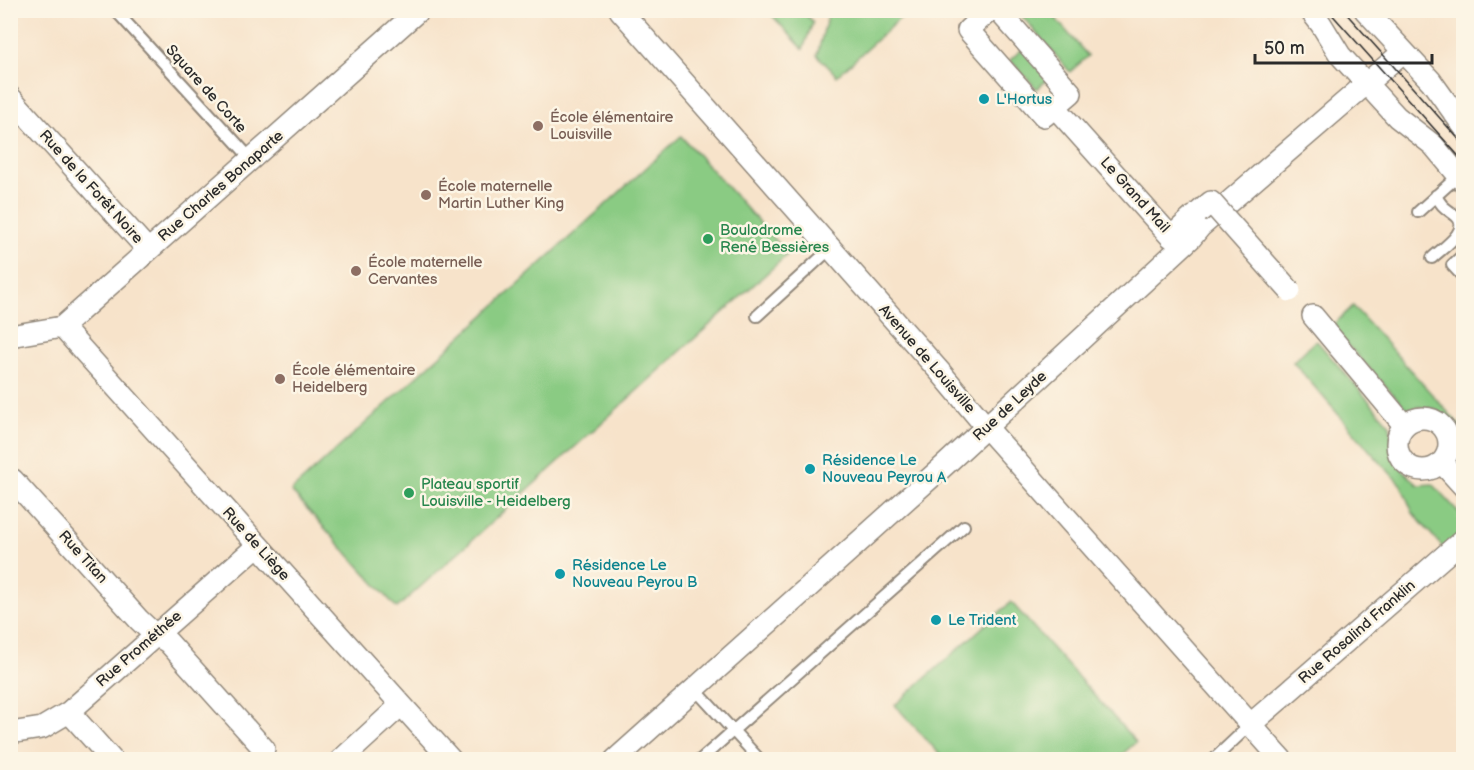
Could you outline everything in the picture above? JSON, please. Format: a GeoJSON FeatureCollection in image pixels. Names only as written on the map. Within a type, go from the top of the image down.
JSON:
{"type":"FeatureCollection","features":[{"type":"Feature","properties":{"kind":"street","name":"Rue Charles Bonaparte"},"geometry":{"type":"LineString","coordinates":[[62,327],[419,10]]}},
{"type":"Feature","properties":{"kind":"street","name":"Avenue de Louisville"},"geometry":{"type":"LineString","coordinates":[[620,10],[987,428],[1282,759]]}},
{"type":"Feature","properties":{"kind":"street"},"geometry":{"type":"LineString","coordinates":[[1310,10],[1340,55],[1397,117],[1433,145],[1461,179]]}},
{"type":"Feature","properties":{"kind":"street"},"geometry":{"type":"LineString","coordinates":[[1365,10],[1439,91],[1464,127]]}},
{"type":"Feature","properties":{"kind":"street"},"geometry":{"type":"LineString","coordinates":[[995,13],[1071,93],[1044,116],[968,30],[995,13]]}},
{"type":"Feature","properties":{"kind":"street","name":"Rue de Leyde"},"geometry":{"type":"LineString","coordinates":[[615,759],[987,428],[1191,238],[1200,227],[1403,52]]}},
{"type":"Feature","properties":{"kind":"street","name":"Rue de la Forêt Noire"},"geometry":{"type":"LineString","coordinates":[[10,97],[148,250]]}},
{"type":"Feature","properties":{"kind":"street","name":"Le Grand Mail"},"geometry":{"type":"LineString","coordinates":[[1055,106],[1171,237],[1211,202],[1290,291]]}},
{"type":"Feature","properties":{"kind":"street"},"geometry":{"type":"LineString","coordinates":[[1312,316],[1404,425]]}},
{"type":"Feature","properties":{"kind":"street"},"geometry":{"type":"LineString","coordinates":[[10,336],[62,327]]}},
{"type":"Feature","properties":{"kind":"street","name":"Rue de Liège"},"geometry":{"type":"LineString","coordinates":[[62,327],[451,759]]}},
{"type":"Feature","properties":{"kind":"street"},"geometry":{"type":"LineString","coordinates":[[1419,417],[1427,417],[1442,425],[1450,440],[1450,448],[1442,463],[1426,470],[1417,470],[1408,466],[1398,451],[1397,442],[1404,425],[1419,417]]}},
{"type":"Feature","properties":{"kind":"street"},"geometry":{"type":"LineString","coordinates":[[1442,463],[1464,487]]}},
{"type":"Feature","properties":{"kind":"street","name":"Rue Titan"},"geometry":{"type":"LineString","coordinates":[[10,479],[139,620],[168,642],[264,749]]}},
{"type":"Feature","properties":{"kind":"street","name":"Rue Rosalind Franklin"},"geometry":{"type":"LineString","coordinates":[[1251,724],[1464,539]]}},
{"type":"Feature","properties":{"kind":"street","name":"Rue Prométhée"},"geometry":{"type":"LineString","coordinates":[[10,733],[42,728],[69,712],[257,546]]}},
{"type":"Feature","properties":{"kind":"street"},"geometry":{"type":"LineString","coordinates":[[341,759],[401,705]]}},
{"type":"Feature","properties":{"kind":"street"},"geometry":{"type":"LineString","coordinates":[[69,712],[112,759]]}},
{"type":"Feature","properties":{"kind":"lane","name":"Square de Corte"},"geometry":{"type":"LineString","coordinates":[[115,10],[252,160]]}},
{"type":"Feature","properties":{"kind":"lane"},"geometry":{"type":"LineString","coordinates":[[1418,212],[1436,195],[1461,179]]}},
{"type":"Feature","properties":{"kind":"lane"},"geometry":{"type":"LineString","coordinates":[[1432,258],[1458,235],[1460,224],[1459,219],[1440,204],[1436,195]]}},
{"type":"Feature","properties":{"kind":"lane"},"geometry":{"type":"LineString","coordinates":[[758,316],[830,249]]}},
{"type":"Feature","properties":{"kind":"lane"},"geometry":{"type":"LineString","coordinates":[[1464,255],[1452,265],[1464,278]]}},
{"type":"Feature","properties":{"kind":"lane"},"geometry":{"type":"LineString","coordinates":[[700,759],[964,526]]}},
{"type":"Feature","properties":{"kind":"lane"},"geometry":{"type":"LineString","coordinates":[[694,688],[760,759]]}},
{"type":"Feature","properties":{"kind":"lane"},"geometry":{"type":"LineString","coordinates":[[1213,759],[1251,724]]}},
{"type":"Feature","properties":{"kind":"green space"},"geometry":{"type":"Polygon","coordinates":[[[829,10],[908,11],[837,76],[817,55],[829,10]]]}},
{"type":"Feature","properties":{"kind":"green space"},"geometry":{"type":"Polygon","coordinates":[[[768,11],[802,11],[813,22],[803,49],[768,11]]]}},
{"type":"Feature","properties":{"kind":"green space"},"geometry":{"type":"Polygon","coordinates":[[[1026,11],[1057,11],[1060,14],[1056,19],[1088,56],[1070,72],[1021,15],[1026,11]]]}},
{"type":"Feature","properties":{"kind":"green space"},"geometry":{"type":"Polygon","coordinates":[[[1022,49],[1049,78],[1037,89],[1010,60],[1022,49]]]}},
{"type":"Feature","properties":{"kind":"green space"},"geometry":{"type":"Polygon","coordinates":[[[681,136],[788,254],[397,608],[291,491],[681,136]]]}},
{"type":"Feature","properties":{"kind":"green space"},"geometry":{"type":"Polygon","coordinates":[[[1353,306],[1463,429],[1463,459],[1459,454],[1460,443],[1455,426],[1436,409],[1418,407],[1407,409],[1331,327],[1353,306]]]}},
{"type":"Feature","properties":{"kind":"green space"},"geometry":{"type":"Polygon","coordinates":[[[1316,340],[1390,425],[1393,454],[1398,465],[1418,485],[1433,484],[1463,517],[1463,571],[1413,513],[1401,485],[1293,362],[1316,340]]]}},
{"type":"Feature","properties":{"kind":"green space"},"geometry":{"type":"Polygon","coordinates":[[[1011,602],[1136,742],[1117,759],[944,759],[895,705],[1011,602]]]}},
{"type":"Feature","properties":{"kind":"tram line"},"geometry":{"type":"LineString","coordinates":[[1328,10],[1464,162]]}},
{"type":"Feature","properties":{"kind":"tram line"},"geometry":{"type":"LineString","coordinates":[[1343,10],[1464,145]]}},
{"type":"Feature","properties":{"kind":"place","name":"L'Hortus"},"geometry":{"type":"Point","coordinates":[984,99]}},
{"type":"Feature","properties":{"kind":"place","name":"École élémentaire Louisville"},"geometry":{"type":"Point","coordinates":[538,126]}},
{"type":"Feature","properties":{"kind":"place","name":"École maternelle Martin Luther King"},"geometry":{"type":"Point","coordinates":[426,195]}},
{"type":"Feature","properties":{"kind":"place","name":"Boulodrome René Bessières"},"geometry":{"type":"Point","coordinates":[708,239]}},
{"type":"Feature","properties":{"kind":"place","name":"École maternelle Cervantes"},"geometry":{"type":"Point","coordinates":[356,271]}},
{"type":"Feature","properties":{"kind":"place","name":"École élémentaire Heidelberg"},"geometry":{"type":"Point","coordinates":[280,379]}},
{"type":"Feature","properties":{"kind":"place","name":"Résidence Le Nouveau Peyrou A"},"geometry":{"type":"Point","coordinates":[810,469]}},
{"type":"Feature","properties":{"kind":"place","name":"Plateau sportif Louisville - Heidelberg"},"geometry":{"type":"Point","coordinates":[409,493]}},
{"type":"Feature","properties":{"kind":"place","name":"Résidence Le Nouveau Peyrou B"},"geometry":{"type":"Point","coordinates":[560,574]}},
{"type":"Feature","properties":{"kind":"place","name":"Le Trident"},"geometry":{"type":"Point","coordinates":[936,620]}}]}
